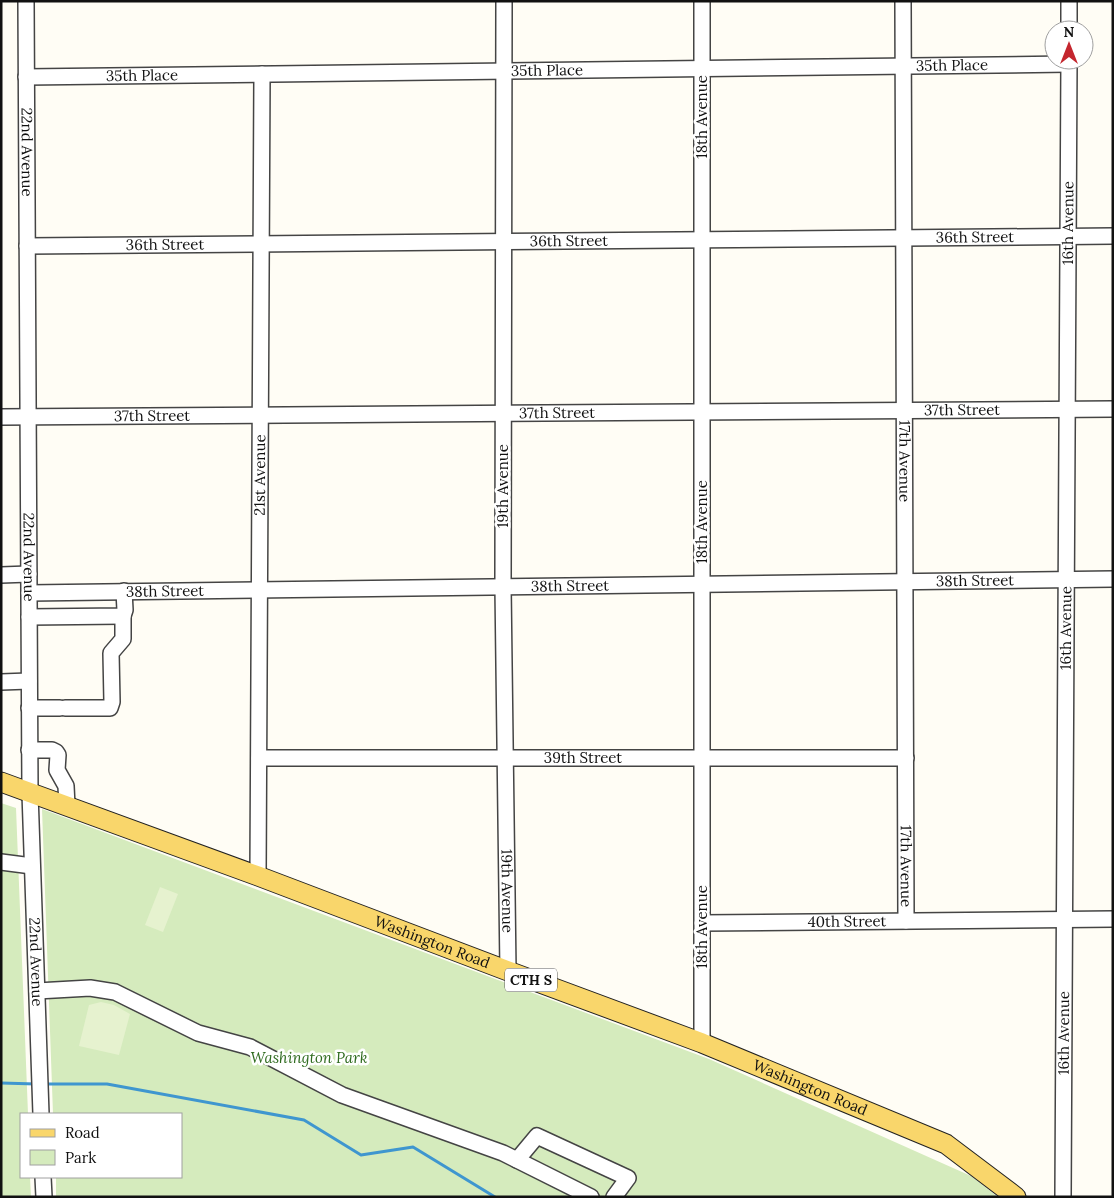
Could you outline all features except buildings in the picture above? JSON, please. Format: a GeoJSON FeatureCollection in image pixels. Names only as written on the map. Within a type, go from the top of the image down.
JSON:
{"type":"FeatureCollection","features":[{"type":"Feature","properties":{"kind":"main road","name":"Washington Road"},"geometry":{"type":"LineString","coordinates":[[1,782],[702,1042],[946,1144],[1016,1197]]}},
{"type":"Feature","properties":{"kind":"street","name":"22nd Avenue"},"geometry":{"type":"LineString","coordinates":[[26,1],[29,750],[41,1113]]}},
{"type":"Feature","properties":{"kind":"street","name":"19th Avenue"},"geometry":{"type":"LineString","coordinates":[[504,1],[503,587],[508,971]]}},
{"type":"Feature","properties":{"kind":"street","name":"18th Avenue"},"geometry":{"type":"LineString","coordinates":[[702,1],[702,1042]]}},
{"type":"Feature","properties":{"kind":"street","name":"17th Avenue"},"geometry":{"type":"LineString","coordinates":[[903,1],[906,921]]}},
{"type":"Feature","properties":{"kind":"street"},"geometry":{"type":"LineString","coordinates":[[1069,1],[1069,20]]}},
{"type":"Feature","properties":{"kind":"street","name":"35th Place"},"geometry":{"type":"LineString","coordinates":[[26,77],[1044,63]]}},
{"type":"Feature","properties":{"kind":"street","name":"16th Avenue"},"geometry":{"type":"LineString","coordinates":[[1063,1197],[1069,70]]}},
{"type":"Feature","properties":{"kind":"street","name":"21st Avenue"},"geometry":{"type":"LineString","coordinates":[[258,876],[262,74]]}},
{"type":"Feature","properties":{"kind":"street","name":"36th Street"},"geometry":{"type":"LineString","coordinates":[[27,246],[1113,236]]}},
{"type":"Feature","properties":{"kind":"street","name":"37th Street"},"geometry":{"type":"LineString","coordinates":[[1,417],[1113,409]]}},
{"type":"Feature","properties":{"kind":"street"},"geometry":{"type":"LineString","coordinates":[[1,575],[28,574]]}},
{"type":"Feature","properties":{"kind":"street","name":"38th Street"},"geometry":{"type":"LineString","coordinates":[[29,593],[1113,579]]}},
{"type":"Feature","properties":{"kind":"street"},"geometry":{"type":"LineString","coordinates":[[29,708],[110,708],[112,702],[111,652],[122,639],[124,591]]}},
{"type":"Feature","properties":{"kind":"street"},"geometry":{"type":"LineString","coordinates":[[93,592],[93,616]]}},
{"type":"Feature","properties":{"kind":"street"},"geometry":{"type":"LineString","coordinates":[[29,617],[123,616]]}},
{"type":"Feature","properties":{"kind":"street"},"geometry":{"type":"LineString","coordinates":[[1,682],[29,682]]}},
{"type":"Feature","properties":{"kind":"street"},"geometry":{"type":"LineString","coordinates":[[29,750],[52,750],[56,752],[58,755],[57,770],[66,786],[67,806]]}},
{"type":"Feature","properties":{"kind":"street","name":"39th Street"},"geometry":{"type":"LineString","coordinates":[[259,758],[906,758]]}},
{"type":"Feature","properties":{"kind":"street"},"geometry":{"type":"LineString","coordinates":[[1,862],[32,866]]}},
{"type":"Feature","properties":{"kind":"street","name":"40th Street"},"geometry":{"type":"LineString","coordinates":[[702,923],[1113,919]]}},
{"type":"Feature","properties":{"kind":"street"},"geometry":{"type":"LineString","coordinates":[[37,991],[90,988],[114,992],[198,1033],[250,1047],[342,1095],[503,1153],[591,1197]]}},
{"type":"Feature","properties":{"kind":"street"},"geometry":{"type":"LineString","coordinates":[[518,1160],[537,1136],[628,1178],[614,1197]]}},
{"type":"Feature","properties":{"kind":"street"},"geometry":{"type":"LineString","coordinates":[[44,1178],[44,1197]]}},
{"type":"Feature","properties":{"kind":"green space"},"geometry":{"type":"Polygon","coordinates":[[[1,803],[16,808],[28,1113],[20,1113],[20,1178],[30,1178],[31,1197],[1,1197],[1,803]]]}},
{"type":"Feature","properties":{"kind":"green space","name":"Washington Park"},"geometry":{"type":"Polygon","coordinates":[[[42,809],[709,1059],[971,1176],[998,1197],[56,1197],[56,1178],[182,1178],[182,1113],[53,1113],[42,809]]]}},
{"type":"Feature","properties":{"kind":"green space"},"geometry":{"type":"Polygon","coordinates":[[[160,887],[178,894],[163,932],[145,925],[160,887]]]}},
{"type":"Feature","properties":{"kind":"green space"},"geometry":{"type":"Polygon","coordinates":[[[101,1002],[114,1005],[130,1014],[119,1055],[79,1046],[89,1005],[101,1002]]]}},
{"type":"Feature","properties":{"kind":"waterway"},"geometry":{"type":"LineString","coordinates":[[1,1083],[36,1084]]}},
{"type":"Feature","properties":{"kind":"waterway"},"geometry":{"type":"LineString","coordinates":[[44,1084],[107,1084],[304,1120],[361,1155],[413,1147],[495,1197]]}}]}
